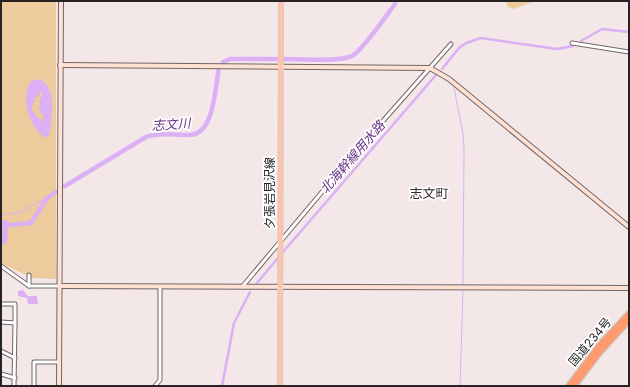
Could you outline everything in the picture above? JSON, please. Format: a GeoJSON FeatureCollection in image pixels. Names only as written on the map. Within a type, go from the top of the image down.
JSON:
{"type":"FeatureCollection","features":[{"type":"Feature","properties":{"kind":"highway","name":"国道234号"},"geometry":{"type":"LineString","coordinates":[[568,386],[591,356],[629,314]]}},
{"type":"Feature","properties":{"kind":"highway","name":"国道234号"},"geometry":{"type":"LineString","coordinates":[[574,386],[603,348],[629,320]]}},
{"type":"Feature","properties":{"kind":"main road","name":"夕張岩見沢線"},"geometry":{"type":"LineString","coordinates":[[280,386],[281,1]]}},
{"type":"Feature","properties":{"kind":"street"},"geometry":{"type":"LineString","coordinates":[[59,386],[61,1]]}},
{"type":"Feature","properties":{"kind":"street"},"geometry":{"type":"LineString","coordinates":[[572,43],[629,52]]}},
{"type":"Feature","properties":{"kind":"street"},"geometry":{"type":"LineString","coordinates":[[242,288],[280,241],[451,44]]}},
{"type":"Feature","properties":{"kind":"street"},"geometry":{"type":"LineString","coordinates":[[60,65],[430,68],[449,79],[629,227]]}},
{"type":"Feature","properties":{"kind":"street"},"geometry":{"type":"LineString","coordinates":[[1,266],[29,286],[242,288],[629,288]]}},
{"type":"Feature","properties":{"kind":"street"},"geometry":{"type":"LineString","coordinates":[[29,274],[29,286]]}},
{"type":"Feature","properties":{"kind":"street"},"geometry":{"type":"LineString","coordinates":[[155,386],[160,380],[160,287]]}},
{"type":"Feature","properties":{"kind":"street"},"geometry":{"type":"LineString","coordinates":[[1,304],[15,304],[14,386]]}},
{"type":"Feature","properties":{"kind":"street"},"geometry":{"type":"LineString","coordinates":[[1,322],[15,323]]}},
{"type":"Feature","properties":{"kind":"street"},"geometry":{"type":"LineString","coordinates":[[1,351],[15,358]]}},
{"type":"Feature","properties":{"kind":"street"},"geometry":{"type":"LineString","coordinates":[[34,386],[34,362],[59,362]]}},
{"type":"Feature","properties":{"kind":"street"},"geometry":{"type":"LineString","coordinates":[[1,374],[15,378]]}},
{"type":"Feature","properties":{"kind":"shaded area"},"geometry":{"type":"Polygon","coordinates":[[[1,1],[56,1],[56,279],[32,278],[1,263],[1,1]]]}},
{"type":"Feature","properties":{"kind":"shaded area"},"geometry":{"type":"Polygon","coordinates":[[[506,1],[535,1],[514,9],[507,6],[506,1]]]}},
{"type":"Feature","properties":{"kind":"shaded area"},"geometry":{"type":"Polygon","coordinates":[[[38,79],[44,83],[51,95],[52,110],[50,132],[48,137],[45,137],[39,133],[28,111],[26,95],[31,81],[38,79]],[[42,90],[37,98],[34,97],[35,101],[32,105],[33,107],[31,108],[38,118],[43,120],[44,118],[39,109],[39,106],[41,106],[39,101],[42,96],[42,90]]]}},
{"type":"Feature","properties":{"kind":"shaded area"},"geometry":{"type":"Polygon","coordinates":[[[1,220],[6,220],[10,224],[8,228],[7,242],[1,246],[1,220]]]}},
{"type":"Feature","properties":{"kind":"shaded area"},"geometry":{"type":"Polygon","coordinates":[[[23,290],[28,296],[37,296],[38,304],[28,304],[27,298],[18,296],[18,291],[23,290]]]}},
{"type":"Feature","properties":{"kind":"waterway","name":"志文川"},"geometry":{"type":"LineString","coordinates":[[284,59],[329,60],[352,56],[357,53],[368,40],[395,4]]}},
{"type":"Feature","properties":{"kind":"waterway","name":"北海幹線用水路"},"geometry":{"type":"LineString","coordinates":[[581,41],[602,29],[629,32]]}},
{"type":"Feature","properties":{"kind":"waterway","name":"北海幹線用水路"},"geometry":{"type":"LineString","coordinates":[[442,69],[459,48],[466,43],[481,38],[557,49],[573,46]]}},
{"type":"Feature","properties":{"kind":"waterway","name":"志文川"},"geometry":{"type":"LineString","coordinates":[[223,62],[230,59],[278,59]]}},
{"type":"Feature","properties":{"kind":"waterway","name":"志文川"},"geometry":{"type":"LineString","coordinates":[[65,186],[151,135],[189,135],[198,133],[209,119],[215,97],[219,68]]}},
{"type":"Feature","properties":{"kind":"waterway","name":"北海幹線用水路"},"geometry":{"type":"LineString","coordinates":[[283,252],[436,75]]}},
{"type":"Feature","properties":{"kind":"waterway"},"geometry":{"type":"LineString","coordinates":[[454,88],[463,134],[464,149],[463,284]]}},
{"type":"Feature","properties":{"kind":"waterway","name":"志文川"},"geometry":{"type":"LineString","coordinates":[[1,228],[9,225],[31,223],[47,198],[56,192]]}},
{"type":"Feature","properties":{"kind":"waterway"},"geometry":{"type":"LineString","coordinates":[[1,215],[21,212],[48,197]]}},
{"type":"Feature","properties":{"kind":"waterway","name":"北海幹線用水路"},"geometry":{"type":"LineString","coordinates":[[257,283],[277,259]]}},
{"type":"Feature","properties":{"kind":"waterway"},"geometry":{"type":"LineString","coordinates":[[460,386],[463,291]]}},
{"type":"Feature","properties":{"kind":"waterway","name":"北海幹線用水路"},"geometry":{"type":"LineString","coordinates":[[222,386],[234,323],[250,292]]}},
{"type":"Feature","properties":{"kind":"district","name":"志文町"},"geometry":{"type":"Point","coordinates":[429,193]}}]}
